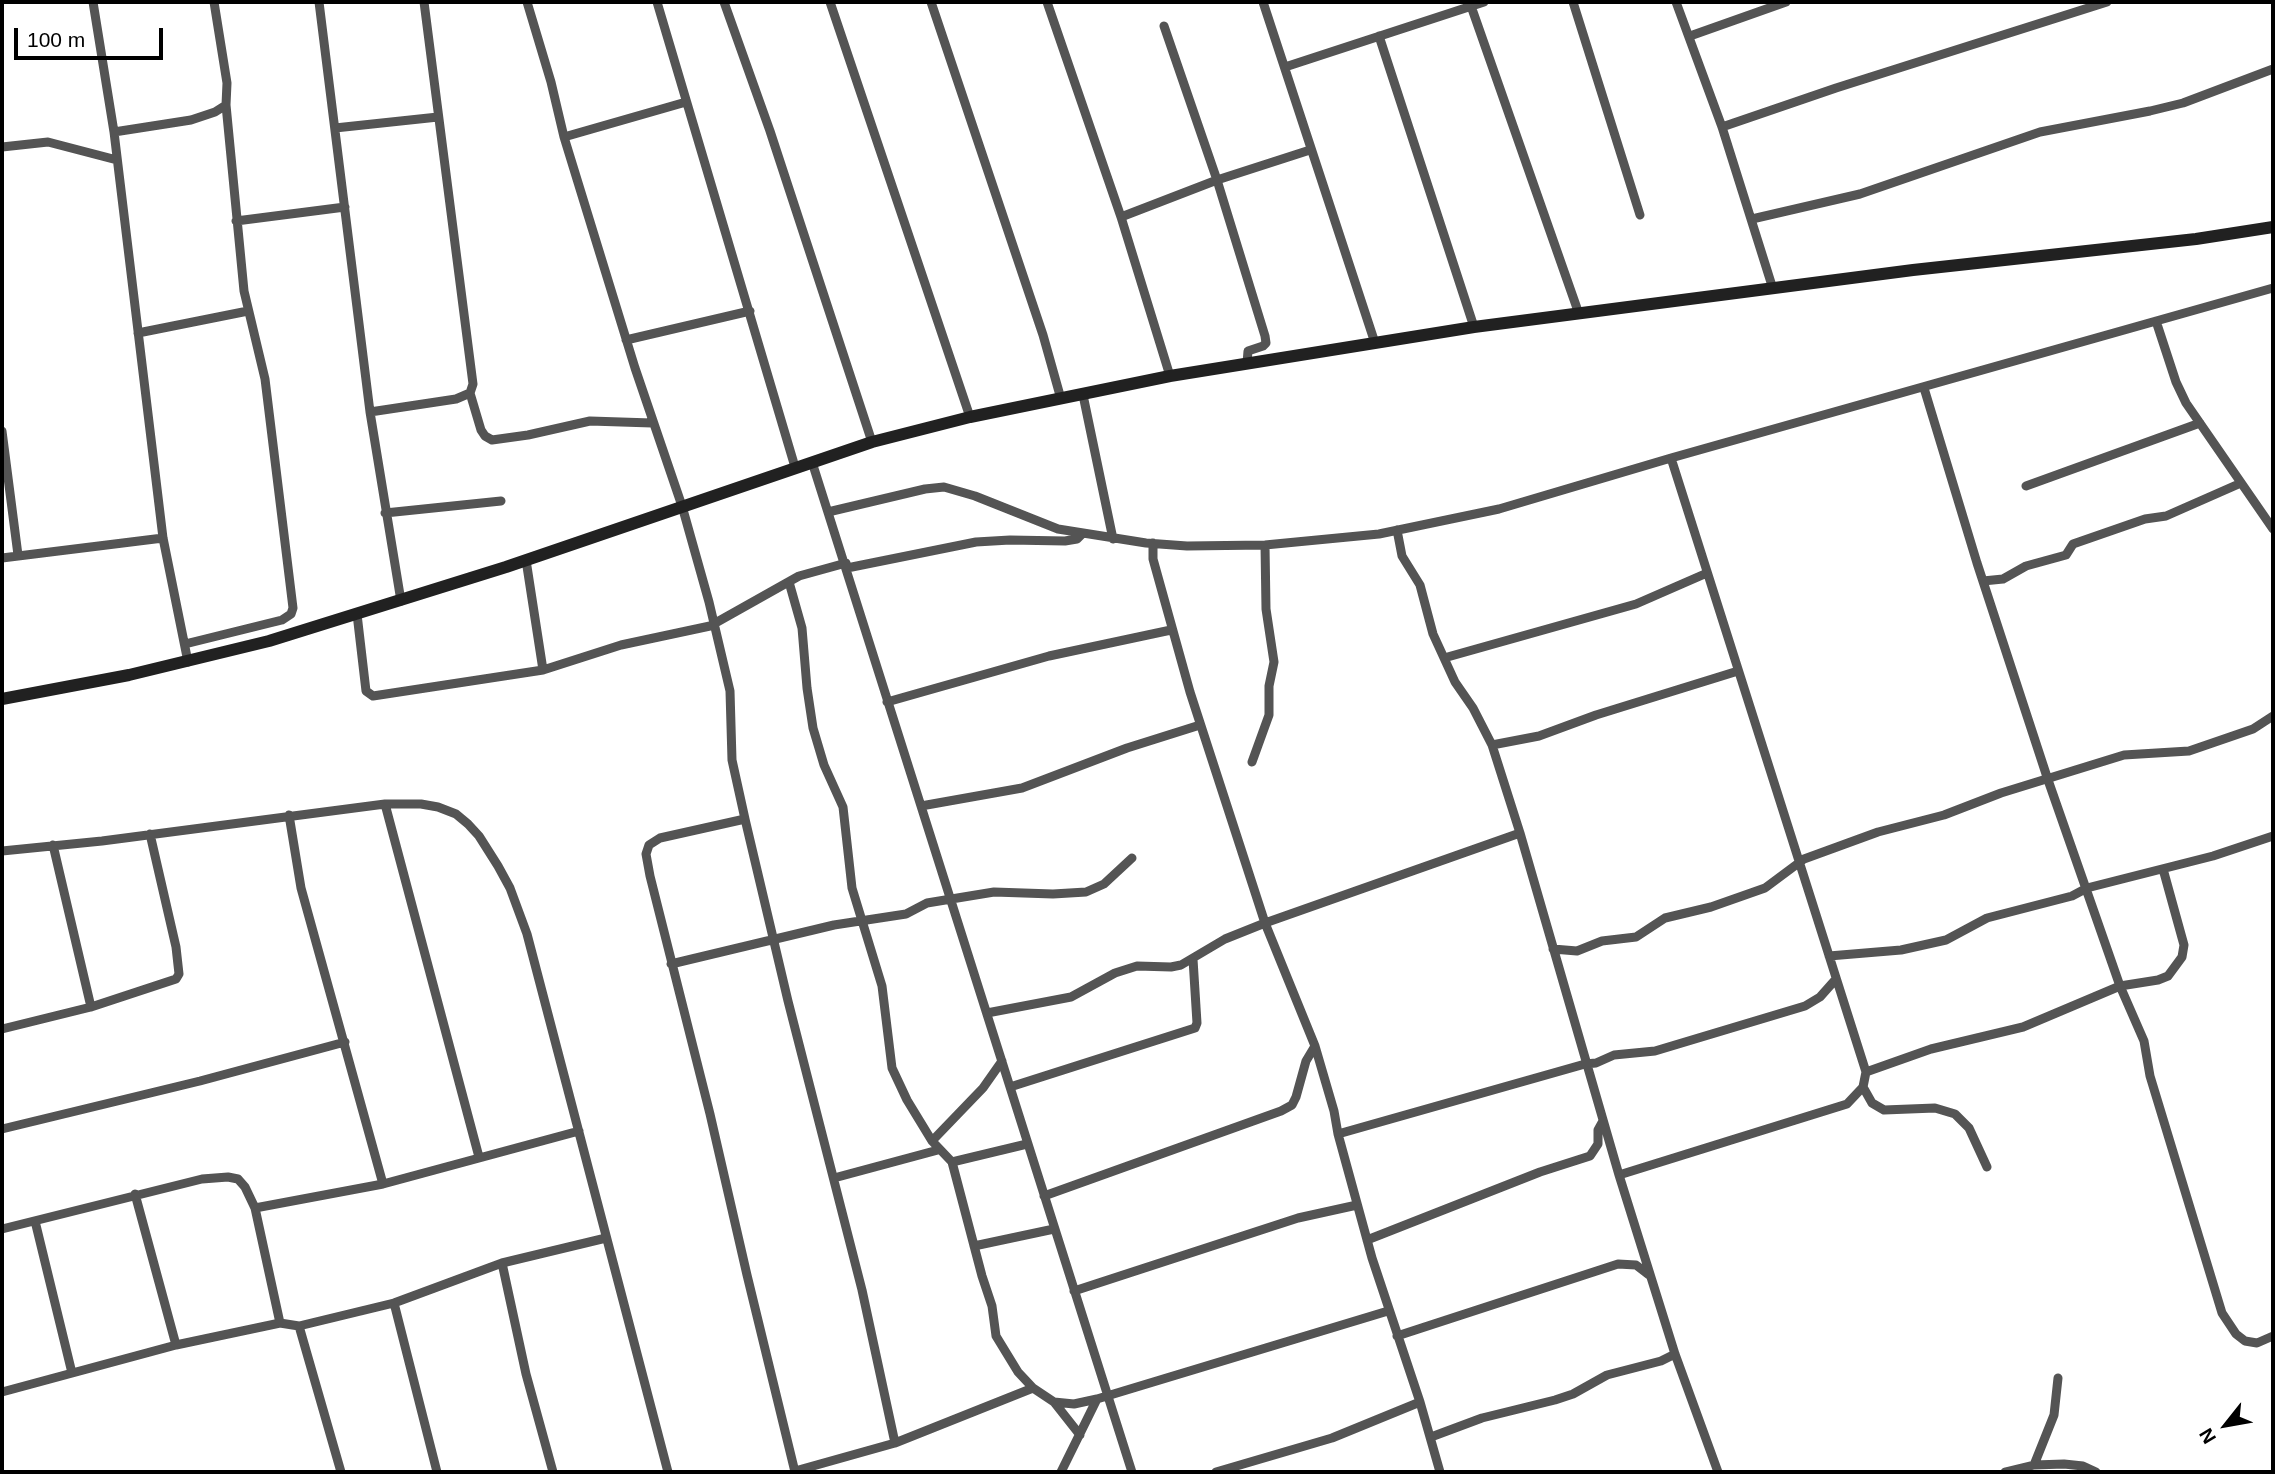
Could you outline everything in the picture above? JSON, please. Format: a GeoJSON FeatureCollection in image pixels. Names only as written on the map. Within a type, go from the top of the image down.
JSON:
{"type":"FeatureCollection","features":[{"type":"Feature","properties":{"kind":"street"},"geometry":{"type":"LineString","coordinates":[[93,2],[114,132],[163,538],[188,662]]}},
{"type":"Feature","properties":{"kind":"street"},"geometry":{"type":"LineString","coordinates":[[185,644],[282,620],[291,614],[293,608],[265,379],[248,311],[236,220],[226,105],[227,83],[214,2]]}},
{"type":"Feature","properties":{"kind":"street"},"geometry":{"type":"LineString","coordinates":[[319,2],[370,412],[401,601]]}},
{"type":"Feature","properties":{"kind":"street"},"geometry":{"type":"LineString","coordinates":[[424,2],[473,373],[470,393],[481,430],[492,440],[590,421],[652,423]]}},
{"type":"Feature","properties":{"kind":"street"},"geometry":{"type":"LineString","coordinates":[[527,2],[564,137],[652,423],[682,506],[715,625],[730,691],[732,760],[862,1290],[895,1443]]}},
{"type":"Feature","properties":{"kind":"street"},"geometry":{"type":"LineString","coordinates":[[657,2],[795,467]]}},
{"type":"Feature","properties":{"kind":"street"},"geometry":{"type":"LineString","coordinates":[[724,2],[770,131],[872,442]]}},
{"type":"Feature","properties":{"kind":"street"},"geometry":{"type":"LineString","coordinates":[[830,2],[970,418]]}},
{"type":"Feature","properties":{"kind":"street"},"geometry":{"type":"LineString","coordinates":[[931,2],[1043,335],[1061,399]]}},
{"type":"Feature","properties":{"kind":"street"},"geometry":{"type":"LineString","coordinates":[[1047,2],[1121,217],[1170,376]]}},
{"type":"Feature","properties":{"kind":"street"},"geometry":{"type":"LineString","coordinates":[[1263,2],[1375,343]]}},
{"type":"Feature","properties":{"kind":"street"},"geometry":{"type":"LineString","coordinates":[[1285,67],[1464,5],[1484,2]]}},
{"type":"Feature","properties":{"kind":"street"},"geometry":{"type":"LineString","coordinates":[[1573,2],[1640,215]]}},
{"type":"Feature","properties":{"kind":"street"},"geometry":{"type":"LineString","coordinates":[[1676,2],[1722,128],[1773,289]]}},
{"type":"Feature","properties":{"kind":"street"},"geometry":{"type":"LineString","coordinates":[[1690,36],[1786,2]]}},
{"type":"Feature","properties":{"kind":"street"},"geometry":{"type":"LineString","coordinates":[[1722,128],[1836,88],[2107,2]]}},
{"type":"Feature","properties":{"kind":"street"},"geometry":{"type":"LineString","coordinates":[[1464,5],[1578,314]]}},
{"type":"Feature","properties":{"kind":"street"},"geometry":{"type":"LineString","coordinates":[[1164,26],[1217,180],[1266,339],[1263,346],[1248,351],[1247,363]]}},
{"type":"Feature","properties":{"kind":"street"},"geometry":{"type":"LineString","coordinates":[[1379,36],[1474,327]]}},
{"type":"Feature","properties":{"kind":"street"},"geometry":{"type":"LineString","coordinates":[[1752,219],[1860,194],[2040,132],[2183,103],[2273,69]]}},
{"type":"Feature","properties":{"kind":"street"},"geometry":{"type":"LineString","coordinates":[[564,137],[686,102]]}},
{"type":"Feature","properties":{"kind":"street"},"geometry":{"type":"LineString","coordinates":[[114,132],[191,120],[215,112],[226,105]]}},
{"type":"Feature","properties":{"kind":"street"},"geometry":{"type":"LineString","coordinates":[[335,128],[438,117]]}},
{"type":"Feature","properties":{"kind":"street"},"geometry":{"type":"LineString","coordinates":[[2,145],[48,142],[117,160]]}},
{"type":"Feature","properties":{"kind":"street"},"geometry":{"type":"LineString","coordinates":[[1121,217],[1217,180],[1310,150]]}},
{"type":"Feature","properties":{"kind":"street"},"geometry":{"type":"LineString","coordinates":[[236,220],[345,207]]}},
{"type":"Feature","properties":{"kind":"street"},"geometry":{"type":"LineString","coordinates":[[2,699],[188,662],[269,641],[526,560],[872,442],[970,418],[1170,376],[1474,327],[2273,227]]}},
{"type":"Feature","properties":{"kind":"street"},"geometry":{"type":"LineString","coordinates":[[828,512],[944,487],[1058,528],[1113,539],[1187,546],[1265,545],[1347,538],[1499,509],[2273,288]]}},
{"type":"Feature","properties":{"kind":"street"},"geometry":{"type":"LineString","coordinates":[[138,333],[248,311]]}},
{"type":"Feature","properties":{"kind":"street"},"geometry":{"type":"LineString","coordinates":[[626,340],[750,311]]}},
{"type":"Feature","properties":{"kind":"street"},"geometry":{"type":"LineString","coordinates":[[2156,321],[2176,382],[2200,423],[2273,529]]}},
{"type":"Feature","properties":{"kind":"street"},"geometry":{"type":"LineString","coordinates":[[1924,388],[2048,780],[2120,986],[2144,1041],[2150,1076],[2222,1313],[2236,1334],[2245,1340],[2257,1343],[2273,1336]]}},
{"type":"Feature","properties":{"kind":"street"},"geometry":{"type":"LineString","coordinates":[[370,412],[456,399],[470,393]]}},
{"type":"Feature","properties":{"kind":"street"},"geometry":{"type":"LineString","coordinates":[[1083,395],[1113,539]]}},
{"type":"Feature","properties":{"kind":"street"},"geometry":{"type":"LineString","coordinates":[[2026,486],[2200,423]]}},
{"type":"Feature","properties":{"kind":"street"},"geometry":{"type":"LineString","coordinates":[[2,431],[18,555]]}},
{"type":"Feature","properties":{"kind":"street"},"geometry":{"type":"LineString","coordinates":[[1619,1175],[1847,1104],[1863,1087],[1866,1072],[1671,458]]}},
{"type":"Feature","properties":{"kind":"street"},"geometry":{"type":"LineString","coordinates":[[813,462],[1132,1472]]}},
{"type":"Feature","properties":{"kind":"street"},"geometry":{"type":"LineString","coordinates":[[1983,581],[2003,579],[2026,566],[2066,555],[2073,544],[2145,519],[2166,516],[2241,483]]}},
{"type":"Feature","properties":{"kind":"street"},"geometry":{"type":"LineString","coordinates":[[385,513],[501,501]]}},
{"type":"Feature","properties":{"kind":"street"},"geometry":{"type":"LineString","coordinates":[[1397,530],[1402,556],[1420,585],[1433,634],[1492,745],[1650,1276],[1718,1472]]}},
{"type":"Feature","properties":{"kind":"street"},"geometry":{"type":"LineString","coordinates":[[357,614],[366,686],[370,696],[543,670],[621,645],[715,625],[808,572],[976,542],[1065,541],[1077,539],[1082,534]]}},
{"type":"Feature","properties":{"kind":"street"},"geometry":{"type":"LineString","coordinates":[[2,558],[163,538]]}},
{"type":"Feature","properties":{"kind":"street"},"geometry":{"type":"LineString","coordinates":[[1153,543],[1153,559],[1171,630],[1200,725],[1265,923],[1315,1046],[1367,1240],[1440,1472]]}},
{"type":"Feature","properties":{"kind":"street"},"geometry":{"type":"LineString","coordinates":[[1252,762],[1269,715],[1269,686],[1274,662],[1266,609],[1265,545]]}},
{"type":"Feature","properties":{"kind":"street"},"geometry":{"type":"LineString","coordinates":[[526,560],[543,670]]}},
{"type":"Feature","properties":{"kind":"street"},"geometry":{"type":"LineString","coordinates":[[1444,658],[1636,604],[1707,573]]}},
{"type":"Feature","properties":{"kind":"street"},"geometry":{"type":"LineString","coordinates":[[789,582],[802,628],[813,728],[824,765],[843,807],[852,888],[878,965],[892,1068],[907,1100],[932,1141],[952,1162],[992,1306],[996,1336],[1017,1372],[1033,1388],[1054,1402],[1080,1435]]}},
{"type":"Feature","properties":{"kind":"street"},"geometry":{"type":"LineString","coordinates":[[887,702],[1049,656],[1171,630]]}},
{"type":"Feature","properties":{"kind":"street"},"geometry":{"type":"LineString","coordinates":[[1492,745],[1539,736],[1596,715],[1738,671]]}},
{"type":"Feature","properties":{"kind":"street"},"geometry":{"type":"LineString","coordinates":[[1553,948],[1577,951],[1602,942],[1636,937],[1665,918],[1711,907],[1765,888],[1799,862],[1878,832],[1944,815],[2001,793],[2124,755],[2189,751],[2253,729],[2273,716]]}},
{"type":"Feature","properties":{"kind":"street"},"geometry":{"type":"LineString","coordinates":[[921,806],[1021,788],[1127,748],[1200,725]]}},
{"type":"Feature","properties":{"kind":"street"},"geometry":{"type":"LineString","coordinates":[[385,804],[479,1157]]}},
{"type":"Feature","properties":{"kind":"street"},"geometry":{"type":"LineString","coordinates":[[2,851],[385,804],[421,804],[456,814],[479,836],[498,866],[510,888],[527,934],[668,1472]]}},
{"type":"Feature","properties":{"kind":"street"},"geometry":{"type":"LineString","coordinates":[[289,815],[296,869],[383,1184]]}},
{"type":"Feature","properties":{"kind":"street"},"geometry":{"type":"LineString","coordinates":[[745,819],[660,838],[646,849],[671,964],[710,1114],[795,1472],[895,1443],[1033,1388]]}},
{"type":"Feature","properties":{"kind":"street"},"geometry":{"type":"LineString","coordinates":[[987,1013],[1071,997],[1127,968],[1148,965],[1175,967],[1225,939],[1265,923],[1520,833]]}},
{"type":"Feature","properties":{"kind":"street"},"geometry":{"type":"LineString","coordinates":[[2,1029],[91,1007],[176,979],[179,974],[176,947],[149,834]]}},
{"type":"Feature","properties":{"kind":"street"},"geometry":{"type":"LineString","coordinates":[[1829,956],[1901,950],[1946,940],[1987,918],[2072,896],[2087,888],[2213,856],[2273,836]]}},
{"type":"Feature","properties":{"kind":"street"},"geometry":{"type":"LineString","coordinates":[[53,845],[91,1007]]}},
{"type":"Feature","properties":{"kind":"street"},"geometry":{"type":"LineString","coordinates":[[671,964],[861,920],[906,914],[927,903],[994,892],[1086,892],[1104,884],[1132,858]]}},
{"type":"Feature","properties":{"kind":"street"},"geometry":{"type":"LineString","coordinates":[[1866,1072],[1931,1049],[2023,1027],[2120,986],[2168,976],[2182,957],[2182,932],[2162,869]]}},
{"type":"Feature","properties":{"kind":"street"},"geometry":{"type":"LineString","coordinates":[[1010,1087],[1195,1028],[1197,1023],[1193,959]]}},
{"type":"Feature","properties":{"kind":"street"},"geometry":{"type":"LineString","coordinates":[[1338,1134],[1596,1063],[1622,1053],[1655,1051],[1805,1006],[1820,997],[1836,979]]}},
{"type":"Feature","properties":{"kind":"street"},"geometry":{"type":"LineString","coordinates":[[2,1129],[200,1082],[345,1042]]}},
{"type":"Feature","properties":{"kind":"street"},"geometry":{"type":"LineString","coordinates":[[1044,1196],[1292,1105],[1306,1061],[1315,1046]]}},
{"type":"Feature","properties":{"kind":"street"},"geometry":{"type":"LineString","coordinates":[[932,1141],[983,1088],[1002,1061]]}},
{"type":"Feature","properties":{"kind":"street"},"geometry":{"type":"LineString","coordinates":[[1863,1087],[1872,1103],[1884,1110],[1935,1108],[1955,1114],[1969,1128],[1987,1167]]}},
{"type":"Feature","properties":{"kind":"street"},"geometry":{"type":"LineString","coordinates":[[1367,1240],[1540,1171],[1590,1157],[1598,1144],[1598,1130],[1603,1121]]}},
{"type":"Feature","properties":{"kind":"street"},"geometry":{"type":"LineString","coordinates":[[255,1208],[383,1184],[579,1131]]}},
{"type":"Feature","properties":{"kind":"street"},"geometry":{"type":"LineString","coordinates":[[952,1162],[1027,1144]]}},
{"type":"Feature","properties":{"kind":"street"},"geometry":{"type":"LineString","coordinates":[[834,1178],[938,1150]]}},
{"type":"Feature","properties":{"kind":"street"},"geometry":{"type":"LineString","coordinates":[[2,1229],[202,1179],[237,1179],[245,1186],[255,1208],[281,1323]]}},
{"type":"Feature","properties":{"kind":"street"},"geometry":{"type":"LineString","coordinates":[[135,1195],[176,1345]]}},
{"type":"Feature","properties":{"kind":"street"},"geometry":{"type":"LineString","coordinates":[[1073,1291],[1298,1217],[1357,1205]]}},
{"type":"Feature","properties":{"kind":"street"},"geometry":{"type":"LineString","coordinates":[[35,1221],[72,1373]]}},
{"type":"Feature","properties":{"kind":"street"},"geometry":{"type":"LineString","coordinates":[[974,1246],[1054,1229]]}},
{"type":"Feature","properties":{"kind":"street"},"geometry":{"type":"LineString","coordinates":[[2,1392],[176,1345],[281,1323],[299,1326],[394,1303],[502,1263],[606,1238]]}},
{"type":"Feature","properties":{"kind":"street"},"geometry":{"type":"LineString","coordinates":[[502,1263],[526,1374],[553,1472]]}},
{"type":"Feature","properties":{"kind":"street"},"geometry":{"type":"LineString","coordinates":[[1397,1336],[1618,1264],[1636,1265],[1650,1276]]}},
{"type":"Feature","properties":{"kind":"street"},"geometry":{"type":"LineString","coordinates":[[394,1303],[437,1472]]}},
{"type":"Feature","properties":{"kind":"street"},"geometry":{"type":"LineString","coordinates":[[1054,1402],[1074,1404],[1097,1399],[1388,1311]]}},
{"type":"Feature","properties":{"kind":"street"},"geometry":{"type":"LineString","coordinates":[[299,1326],[341,1472]]}},
{"type":"Feature","properties":{"kind":"street"},"geometry":{"type":"LineString","coordinates":[[1431,1437],[1482,1418],[1573,1394],[1607,1375],[1661,1361],[1675,1354]]}},
{"type":"Feature","properties":{"kind":"street"},"geometry":{"type":"LineString","coordinates":[[2034,1465],[2054,1415],[2058,1378]]}},
{"type":"Feature","properties":{"kind":"street"},"geometry":{"type":"LineString","coordinates":[[1060,1471],[1097,1399]]}},
{"type":"Feature","properties":{"kind":"street"},"geometry":{"type":"LineString","coordinates":[[1216,1472],[1332,1438],[1420,1402]]}},
{"type":"Feature","properties":{"kind":"street"},"geometry":{"type":"LineString","coordinates":[[2005,1472],[2034,1465],[2083,1466],[2096,1472]]}}]}
